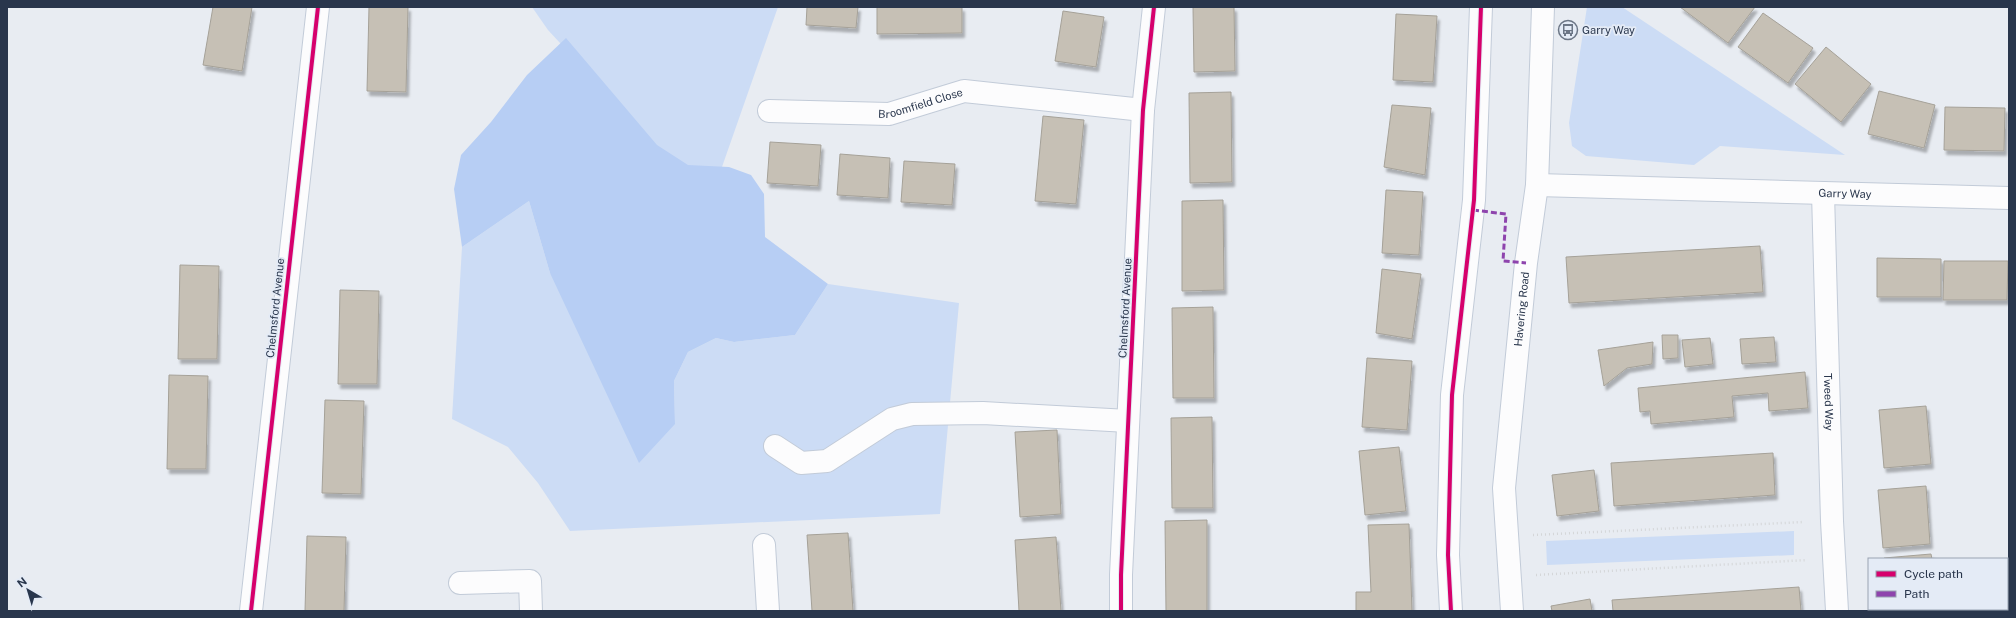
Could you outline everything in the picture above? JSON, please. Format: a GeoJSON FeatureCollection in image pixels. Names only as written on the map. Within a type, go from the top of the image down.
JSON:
{"type":"FeatureCollection","features":[{"type":"Feature","properties":{"kind":"street","name":"Chelmsford Avenue"},"geometry":{"type":"LineString","coordinates":[[251,611],[318,7]]}},
{"type":"Feature","properties":{"kind":"street","name":"Chelmsford Avenue"},"geometry":{"type":"LineString","coordinates":[[1121,611],[1128,421],[1143,110],[1154,7]]}},
{"type":"Feature","properties":{"kind":"street"},"geometry":{"type":"LineString","coordinates":[[1451,611],[1448,555],[1452,395],[1474,200],[1481,7]]}},
{"type":"Feature","properties":{"kind":"street","name":"Havering Road"},"geometry":{"type":"LineString","coordinates":[[1512,611],[1504,488],[1526,263],[1537,185],[1543,7]]}},
{"type":"Feature","properties":{"kind":"street","name":"Broomfield Close"},"geometry":{"type":"LineString","coordinates":[[769,111],[889,114],[964,90],[1143,110]]}},
{"type":"Feature","properties":{"kind":"street","name":"Garry Way"},"geometry":{"type":"LineString","coordinates":[[1537,185],[2009,198]]}},
{"type":"Feature","properties":{"kind":"street","name":"Tweed Way"},"geometry":{"type":"LineString","coordinates":[[1823,193],[1832,521],[1837,611]]}},
{"type":"Feature","properties":{"kind":"street"},"geometry":{"type":"LineString","coordinates":[[775,446],[800,463],[827,461],[892,419],[912,414],[983,413],[1128,421]]}},
{"type":"Feature","properties":{"kind":"street"},"geometry":{"type":"LineString","coordinates":[[764,545],[768,611]]}},
{"type":"Feature","properties":{"kind":"street"},"geometry":{"type":"LineString","coordinates":[[460,583],[530,581],[531,611]]}},
{"type":"Feature","properties":{"kind":"path"},"geometry":{"type":"LineString","coordinates":[[1507,536],[1832,521]]}},
{"type":"Feature","properties":{"kind":"path"},"geometry":{"type":"LineString","coordinates":[[1510,576],[1834,558]]}},
{"type":"Feature","properties":{"kind":"shaded area"},"geometry":{"type":"Polygon","coordinates":[[[532,7],[778,7],[709,204],[548,30],[532,7]]]}},
{"type":"Feature","properties":{"kind":"shaded area"},"geometry":{"type":"Polygon","coordinates":[[[1587,7],[1622,7],[1845,155],[1720,146],[1694,165],[1586,156],[1572,146],[1569,123],[1587,7]]]}},
{"type":"Feature","properties":{"kind":"shaded area"},"geometry":{"type":"Polygon","coordinates":[[[566,38],[657,145],[688,165],[729,167],[751,175],[764,194],[765,237],[828,284],[795,335],[734,342],[716,338],[688,352],[674,381],[675,424],[639,463],[550,273],[529,201],[462,247],[454,189],[461,155],[491,122],[527,75],[566,38]]]}},
{"type":"Feature","properties":{"kind":"shaded area"},"geometry":{"type":"Polygon","coordinates":[[[529,201],[550,273],[675,424],[674,381],[688,352],[716,338],[734,342],[795,335],[828,284],[959,303],[940,514],[570,531],[538,483],[508,447],[452,419],[462,247],[529,201]]]}},
{"type":"Feature","properties":{"kind":"shaded area"},"geometry":{"type":"Polygon","coordinates":[[[1794,531],[1794,555],[1547,565],[1546,541],[1794,531]]]}},
{"type":"Feature","properties":{"kind":"building"},"geometry":{"type":"Polygon","coordinates":[[[213,7],[252,7],[242,71],[203,65],[213,7]]]}},
{"type":"Feature","properties":{"kind":"building"},"geometry":{"type":"Polygon","coordinates":[[[369,7],[408,7],[406,92],[367,91],[369,7]]]}},
{"type":"Feature","properties":{"kind":"building"},"geometry":{"type":"Polygon","coordinates":[[[807,7],[858,7],[856,28],[806,25],[807,7]]]}},
{"type":"Feature","properties":{"kind":"building"},"geometry":{"type":"Polygon","coordinates":[[[877,7],[962,7],[962,33],[877,34],[877,7]]]}},
{"type":"Feature","properties":{"kind":"building"},"geometry":{"type":"Polygon","coordinates":[[[1193,7],[1234,7],[1235,71],[1194,72],[1193,7]]]}},
{"type":"Feature","properties":{"kind":"building"},"geometry":{"type":"Polygon","coordinates":[[[1680,7],[1755,7],[1728,43],[1680,7]]]}},
{"type":"Feature","properties":{"kind":"building"},"geometry":{"type":"Polygon","coordinates":[[[1063,11],[1104,17],[1096,67],[1055,61],[1063,11]]]}},
{"type":"Feature","properties":{"kind":"building"},"geometry":{"type":"Polygon","coordinates":[[[1763,13],[1813,48],[1788,83],[1738,47],[1763,13]]]}},
{"type":"Feature","properties":{"kind":"building"},"geometry":{"type":"Polygon","coordinates":[[[1396,14],[1437,16],[1433,82],[1393,80],[1396,14]]]}},
{"type":"Feature","properties":{"kind":"building"},"geometry":{"type":"Polygon","coordinates":[[[1826,47],[1871,84],[1841,122],[1795,84],[1826,47]]]}},
{"type":"Feature","properties":{"kind":"building"},"geometry":{"type":"Polygon","coordinates":[[[1879,91],[1935,105],[1924,148],[1868,134],[1879,91]]]}},
{"type":"Feature","properties":{"kind":"building"},"geometry":{"type":"Polygon","coordinates":[[[1231,92],[1232,182],[1190,183],[1189,93],[1231,92]]]}},
{"type":"Feature","properties":{"kind":"building"},"geometry":{"type":"Polygon","coordinates":[[[1392,105],[1431,108],[1425,175],[1384,167],[1392,105]]]}},
{"type":"Feature","properties":{"kind":"building"},"geometry":{"type":"Polygon","coordinates":[[[1945,107],[2005,108],[2004,151],[1944,150],[1945,107]]]}},
{"type":"Feature","properties":{"kind":"building"},"geometry":{"type":"Polygon","coordinates":[[[1043,116],[1084,120],[1076,204],[1035,201],[1043,116]]]}},
{"type":"Feature","properties":{"kind":"building"},"geometry":{"type":"Polygon","coordinates":[[[770,142],[821,145],[818,186],[767,183],[770,142]]]}},
{"type":"Feature","properties":{"kind":"building"},"geometry":{"type":"Polygon","coordinates":[[[840,154],[890,158],[888,198],[837,195],[840,154]]]}},
{"type":"Feature","properties":{"kind":"building"},"geometry":{"type":"Polygon","coordinates":[[[904,161],[955,164],[952,205],[901,202],[904,161]]]}},
{"type":"Feature","properties":{"kind":"building"},"geometry":{"type":"Polygon","coordinates":[[[1386,190],[1423,192],[1419,255],[1382,253],[1386,190]]]}},
{"type":"Feature","properties":{"kind":"building"},"geometry":{"type":"Polygon","coordinates":[[[1223,200],[1224,290],[1182,291],[1182,201],[1223,200]]]}},
{"type":"Feature","properties":{"kind":"building"},"geometry":{"type":"Polygon","coordinates":[[[1760,246],[1763,292],[1569,303],[1566,257],[1760,246]]]}},
{"type":"Feature","properties":{"kind":"building"},"geometry":{"type":"Polygon","coordinates":[[[1877,258],[1941,259],[1941,297],[1877,297],[1877,258]]]}},
{"type":"Feature","properties":{"kind":"building"},"geometry":{"type":"Polygon","coordinates":[[[1944,261],[2008,261],[2007,300],[1943,300],[1944,261]]]}},
{"type":"Feature","properties":{"kind":"building"},"geometry":{"type":"Polygon","coordinates":[[[180,265],[219,266],[217,359],[178,359],[180,265]]]}},
{"type":"Feature","properties":{"kind":"building"},"geometry":{"type":"Polygon","coordinates":[[[1382,269],[1421,274],[1412,339],[1376,333],[1382,269]]]}},
{"type":"Feature","properties":{"kind":"building"},"geometry":{"type":"Polygon","coordinates":[[[340,290],[379,291],[377,384],[338,384],[340,290]]]}},
{"type":"Feature","properties":{"kind":"building"},"geometry":{"type":"Polygon","coordinates":[[[1213,307],[1214,398],[1173,398],[1172,308],[1213,307]]]}},
{"type":"Feature","properties":{"kind":"building"},"geometry":{"type":"Polygon","coordinates":[[[1662,335],[1678,335],[1678,358],[1663,359],[1662,335]]]}},
{"type":"Feature","properties":{"kind":"building"},"geometry":{"type":"Polygon","coordinates":[[[1774,337],[1776,362],[1742,364],[1740,339],[1774,337]]]}},
{"type":"Feature","properties":{"kind":"building"},"geometry":{"type":"Polygon","coordinates":[[[1710,338],[1713,364],[1685,367],[1682,340],[1710,338]]]}},
{"type":"Feature","properties":{"kind":"building"},"geometry":{"type":"Polygon","coordinates":[[[1653,342],[1652,364],[1627,368],[1604,386],[1598,350],[1653,342]]]}},
{"type":"Feature","properties":{"kind":"building"},"geometry":{"type":"Polygon","coordinates":[[[1367,358],[1412,361],[1407,430],[1362,427],[1367,358]]]}},
{"type":"Feature","properties":{"kind":"building"},"geometry":{"type":"Polygon","coordinates":[[[1805,372],[1808,408],[1769,411],[1768,393],[1732,396],[1734,417],[1651,424],[1650,411],[1640,412],[1638,388],[1805,372]]]}},
{"type":"Feature","properties":{"kind":"building"},"geometry":{"type":"Polygon","coordinates":[[[169,375],[208,376],[206,469],[167,469],[169,375]]]}},
{"type":"Feature","properties":{"kind":"building"},"geometry":{"type":"Polygon","coordinates":[[[325,400],[364,401],[361,494],[322,493],[325,400]]]}},
{"type":"Feature","properties":{"kind":"building"},"geometry":{"type":"Polygon","coordinates":[[[1926,406],[1931,464],[1884,468],[1879,410],[1926,406]]]}},
{"type":"Feature","properties":{"kind":"building"},"geometry":{"type":"Polygon","coordinates":[[[1212,417],[1213,508],[1172,508],[1171,418],[1212,417]]]}},
{"type":"Feature","properties":{"kind":"building"},"geometry":{"type":"Polygon","coordinates":[[[1057,430],[1061,514],[1020,517],[1015,432],[1057,430]]]}},
{"type":"Feature","properties":{"kind":"building"},"geometry":{"type":"Polygon","coordinates":[[[1399,447],[1406,511],[1365,515],[1359,451],[1399,447]]]}},
{"type":"Feature","properties":{"kind":"building"},"geometry":{"type":"Polygon","coordinates":[[[1773,453],[1775,495],[1614,506],[1611,463],[1773,453]]]}},
{"type":"Feature","properties":{"kind":"building"},"geometry":{"type":"Polygon","coordinates":[[[1594,470],[1599,511],[1557,516],[1552,475],[1594,470]]]}},
{"type":"Feature","properties":{"kind":"building"},"geometry":{"type":"Polygon","coordinates":[[[1926,486],[1930,544],[1883,548],[1878,490],[1926,486]]]}},
{"type":"Feature","properties":{"kind":"building"},"geometry":{"type":"Polygon","coordinates":[[[1207,520],[1207,611],[1166,611],[1165,521],[1207,520]]]}},
{"type":"Feature","properties":{"kind":"building"},"geometry":{"type":"Polygon","coordinates":[[[1409,524],[1412,611],[1356,611],[1356,592],[1371,592],[1368,525],[1409,524]]]}},
{"type":"Feature","properties":{"kind":"building"},"geometry":{"type":"Polygon","coordinates":[[[848,533],[853,611],[812,611],[807,535],[848,533]]]}},
{"type":"Feature","properties":{"kind":"building"},"geometry":{"type":"Polygon","coordinates":[[[307,536],[346,537],[344,611],[305,611],[307,536]]]}},
{"type":"Feature","properties":{"kind":"building"},"geometry":{"type":"Polygon","coordinates":[[[1056,537],[1061,611],[1019,611],[1015,540],[1056,537]]]}},
{"type":"Feature","properties":{"kind":"building"},"geometry":{"type":"Polygon","coordinates":[[[1931,554],[1932,558],[1884,558],[1931,554]]]}},
{"type":"Feature","properties":{"kind":"building"},"geometry":{"type":"Polygon","coordinates":[[[1799,587],[1801,611],[1613,611],[1612,600],[1799,587]]]}},
{"type":"Feature","properties":{"kind":"building"},"geometry":{"type":"Polygon","coordinates":[[[1590,599],[1592,611],[1552,611],[1551,606],[1590,599]]]}},
{"type":"Feature","properties":{"kind":"building"},"geometry":{"type":"Polygon","coordinates":[[[1888,610],[1936,610],[1936,611],[1888,610]]]}},
{"type":"Feature","properties":{"kind":"marked path"},"geometry":{"type":"LineString","coordinates":[[1473,210],[1506,214],[1503,261],[1526,263]]}},
{"type":"Feature","properties":{"kind":"cycle path"},"geometry":{"type":"LineString","coordinates":[[251,611],[318,7]]}},
{"type":"Feature","properties":{"kind":"cycle path"},"geometry":{"type":"LineString","coordinates":[[1121,611],[1121,575],[1143,110],[1154,7]]}},
{"type":"Feature","properties":{"kind":"cycle path"},"geometry":{"type":"LineString","coordinates":[[1451,611],[1448,555],[1452,395],[1474,200],[1481,7]]}},
{"type":"Feature","properties":{"kind":"place","name":"Garry Way"},"geometry":{"type":"Point","coordinates":[1568,30]}}]}
